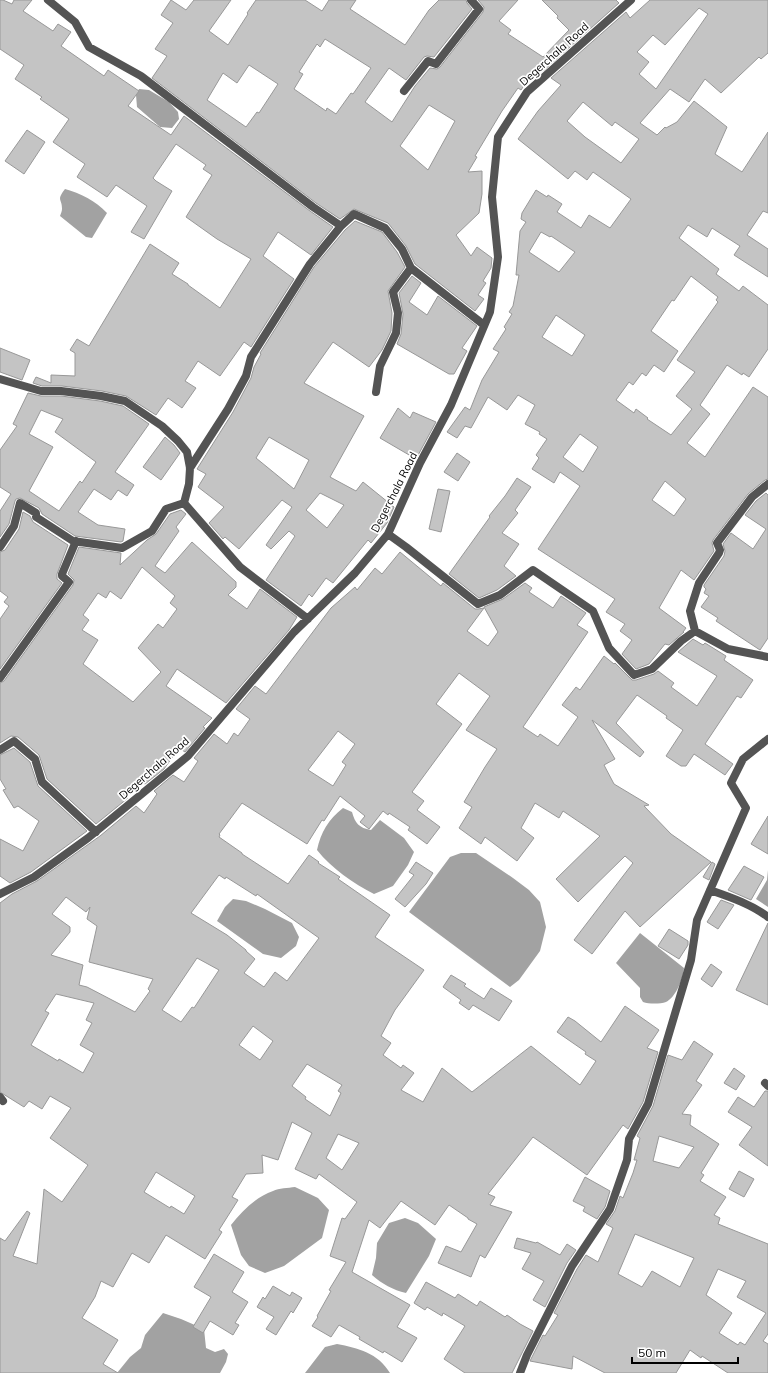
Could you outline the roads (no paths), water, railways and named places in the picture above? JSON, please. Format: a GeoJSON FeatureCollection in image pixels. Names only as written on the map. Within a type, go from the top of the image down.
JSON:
{"type":"FeatureCollection","features":[{"type":"Feature","properties":{"kind":"street"},"geometry":{"type":"LineString","coordinates":[[48,0],[76,22],[89,47],[141,76],[312,207],[341,226]]}},
{"type":"Feature","properties":{"kind":"street"},"geometry":{"type":"LineString","coordinates":[[404,91],[428,61],[436,64],[479,9],[471,0]]}},
{"type":"Feature","properties":{"kind":"street","name":"Degerchala Road"},"geometry":{"type":"LineString","coordinates":[[0,894],[34,877],[96,832],[188,756],[294,632],[355,573],[388,534],[420,463],[451,405],[490,312],[498,257],[492,197],[498,137],[527,92],[631,0]]}},
{"type":"Feature","properties":{"kind":"street"},"geometry":{"type":"LineString","coordinates":[[190,468],[228,409],[246,376],[251,357],[310,264],[341,226],[354,214],[385,228],[402,249],[411,268],[484,325]]}},
{"type":"Feature","properties":{"kind":"street"},"geometry":{"type":"LineString","coordinates":[[376,392],[380,366],[396,333],[398,313],[393,292],[411,268]]}},
{"type":"Feature","properties":{"kind":"street"},"geometry":{"type":"LineString","coordinates":[[0,379],[41,391],[61,391],[125,401],[162,426],[187,452],[190,468],[189,484],[184,503]]}},
{"type":"Feature","properties":{"kind":"street"},"geometry":{"type":"LineString","coordinates":[[768,484],[752,497],[717,543],[720,550],[719,553],[699,583],[690,611],[695,631],[728,648],[768,657]]}},
{"type":"Feature","properties":{"kind":"street"},"geometry":{"type":"LineString","coordinates":[[0,547],[14,526],[20,503],[36,513],[36,517],[76,541],[122,548],[152,531],[166,509],[184,503]]}},
{"type":"Feature","properties":{"kind":"street"},"geometry":{"type":"LineString","coordinates":[[184,503],[240,567],[308,619]]}},
{"type":"Feature","properties":{"kind":"street"},"geometry":{"type":"LineString","coordinates":[[388,534],[478,604],[500,595],[533,570],[593,611],[608,648],[634,675],[652,669],[681,641],[695,631]]}},
{"type":"Feature","properties":{"kind":"street"},"geometry":{"type":"LineString","coordinates":[[0,678],[69,582],[62,576],[62,574],[76,541]]}},
{"type":"Feature","properties":{"kind":"street"},"geometry":{"type":"LineString","coordinates":[[520,1373],[527,1355],[572,1266],[610,1209],[627,1160],[629,1139],[648,1104],[691,960],[697,920],[746,808],[731,783],[743,759],[768,739]]}},
{"type":"Feature","properties":{"kind":"street"},"geometry":{"type":"LineString","coordinates":[[0,750],[14,740],[35,759],[42,782],[96,832]]}},
{"type":"Feature","properties":{"kind":"street"},"geometry":{"type":"LineString","coordinates":[[710,890],[762,912],[768,917]]}}]}
